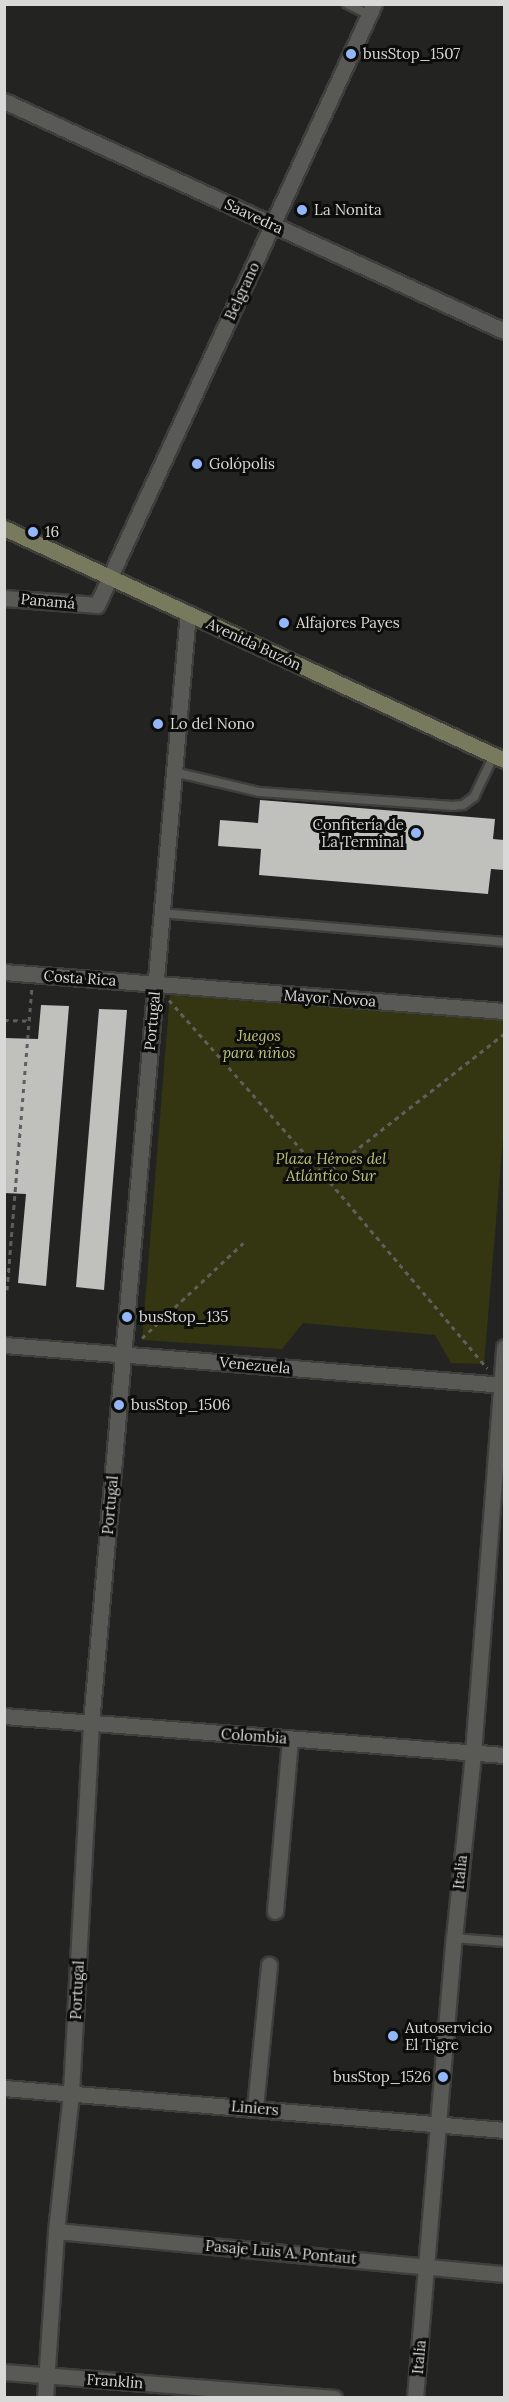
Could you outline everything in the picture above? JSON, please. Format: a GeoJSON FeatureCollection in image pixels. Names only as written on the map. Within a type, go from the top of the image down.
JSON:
{"type":"FeatureCollection","features":[{"type":"Feature","properties":{"kind":"main road","name":"Avenida Buzón"},"geometry":{"type":"LineString","coordinates":[[4,528],[499,757]]}},
{"type":"Feature","properties":{"kind":"street","name":"Belgrano"},"geometry":{"type":"LineString","coordinates":[[110,577],[372,10]]}},
{"type":"Feature","properties":{"kind":"street","name":"Saavedra"},"geometry":{"type":"LineString","coordinates":[[4,101],[504,331]]}},
{"type":"Feature","properties":{"kind":"street","name":"Panamá"},"geometry":{"type":"LineString","coordinates":[[4,598],[97,605],[110,577]]}},
{"type":"Feature","properties":{"kind":"street","name":"Portugal"},"geometry":{"type":"LineString","coordinates":[[45,2397],[56,2231],[71,2092],[91,1723],[189,613]]}},
{"type":"Feature","properties":{"kind":"street","name":"Costa Rica"},"geometry":{"type":"LineString","coordinates":[[4,972],[155,984]]}},
{"type":"Feature","properties":{"kind":"street","name":"Mayor Novoa"},"geometry":{"type":"LineString","coordinates":[[155,984],[504,1011]]}},
{"type":"Feature","properties":{"kind":"street","name":"Venezuela"},"geometry":{"type":"LineString","coordinates":[[4,1345],[503,1385]]}},
{"type":"Feature","properties":{"kind":"street","name":"Italia"},"geometry":{"type":"LineString","coordinates":[[415,2397],[440,2125],[454,1938],[473,1753],[503,1385],[504,1347]]}},
{"type":"Feature","properties":{"kind":"street","name":"Colombia"},"geometry":{"type":"LineString","coordinates":[[4,1716],[504,1755]]}},
{"type":"Feature","properties":{"kind":"street"},"geometry":{"type":"LineString","coordinates":[[275,1911],[290,1739]]}},
{"type":"Feature","properties":{"kind":"street"},"geometry":{"type":"LineString","coordinates":[[255,2108],[269,1965]]}},
{"type":"Feature","properties":{"kind":"street","name":"Liniers"},"geometry":{"type":"LineString","coordinates":[[4,2088],[504,2130]]}},
{"type":"Feature","properties":{"kind":"street","name":"Pasaje Luis A. Pontaut"},"geometry":{"type":"LineString","coordinates":[[56,2231],[504,2274]]}},
{"type":"Feature","properties":{"kind":"street","name":"Franklin"},"geometry":{"type":"LineString","coordinates":[[4,2372],[334,2397]]}},
{"type":"Feature","properties":{"kind":"lane"},"geometry":{"type":"LineString","coordinates":[[347,4],[372,10]]}},
{"type":"Feature","properties":{"kind":"lane"},"geometry":{"type":"LineString","coordinates":[[174,772],[259,792],[453,806],[463,805],[474,797],[499,757]]}},
{"type":"Feature","properties":{"kind":"lane"},"geometry":{"type":"LineString","coordinates":[[161,914],[504,942]]}},
{"type":"Feature","properties":{"kind":"lane"},"geometry":{"type":"LineString","coordinates":[[454,1938],[504,1942]]}},
{"type":"Feature","properties":{"kind":"path"},"geometry":{"type":"LineString","coordinates":[[7,1290],[33,975]]}},
{"type":"Feature","properties":{"kind":"path"},"geometry":{"type":"LineString","coordinates":[[155,984],[324,1175],[503,1385]]}},
{"type":"Feature","properties":{"kind":"path"},"geometry":{"type":"LineString","coordinates":[[4,1020],[29,1021]]}},
{"type":"Feature","properties":{"kind":"path"},"geometry":{"type":"LineString","coordinates":[[324,1175],[504,1034]]}},
{"type":"Feature","properties":{"kind":"path"},"geometry":{"type":"LineString","coordinates":[[124,1355],[243,1243]]}},
{"type":"Feature","properties":{"kind":"green space","name":"Plaza Héroes del Atlántico Sur"},"geometry":{"type":"Polygon","coordinates":[[[170,995],[504,1021],[504,1126],[484,1364],[451,1363],[435,1335],[303,1323],[282,1349],[142,1340],[170,995]]]}},
{"type":"Feature","properties":{"kind":"building"},"geometry":{"type":"Polygon","coordinates":[[[260,800],[495,819],[493,839],[504,840],[504,870],[491,869],[488,894],[259,875],[261,849],[218,846],[220,820],[258,823],[260,800]]]}},
{"type":"Feature","properties":{"kind":"building"},"geometry":{"type":"Polygon","coordinates":[[[41,1005],[69,1006],[46,1286],[18,1283],[26,1194],[4,1193],[4,1038],[38,1039],[41,1005]]]}},
{"type":"Feature","properties":{"kind":"building"},"geometry":{"type":"Polygon","coordinates":[[[99,1009],[127,1010],[104,1290],[76,1287],[99,1009]]]}},
{"type":"Feature","properties":{"kind":"place","name":"busStop_1507"},"geometry":{"type":"Point","coordinates":[351,54]}},
{"type":"Feature","properties":{"kind":"place","name":"La Nonita"},"geometry":{"type":"Point","coordinates":[302,210]}},
{"type":"Feature","properties":{"kind":"place","name":"Golópolis"},"geometry":{"type":"Point","coordinates":[197,464]}},
{"type":"Feature","properties":{"kind":"place","name":"16"},"geometry":{"type":"Point","coordinates":[33,532]}},
{"type":"Feature","properties":{"kind":"place","name":"Alfajores Payes"},"geometry":{"type":"Point","coordinates":[284,623]}},
{"type":"Feature","properties":{"kind":"place","name":"Lo del Nono"},"geometry":{"type":"Point","coordinates":[158,724]}},
{"type":"Feature","properties":{"kind":"place","name":"Confitería de La Terminal"},"geometry":{"type":"Point","coordinates":[416,833]}},
{"type":"Feature","properties":{"kind":"place","name":"busStop_135"},"geometry":{"type":"Point","coordinates":[127,1317]}},
{"type":"Feature","properties":{"kind":"place","name":"busStop_1506"},"geometry":{"type":"Point","coordinates":[119,1405]}},
{"type":"Feature","properties":{"kind":"place","name":"Autoservicio El Tigre"},"geometry":{"type":"Point","coordinates":[393,2036]}},
{"type":"Feature","properties":{"kind":"place","name":"busStop_1526"},"geometry":{"type":"Point","coordinates":[443,2077]}},
{"type":"Feature","properties":{"kind":"park label","name":"Juegos para niños"},"geometry":{"type":"Point","coordinates":[259,1044]}}]}
